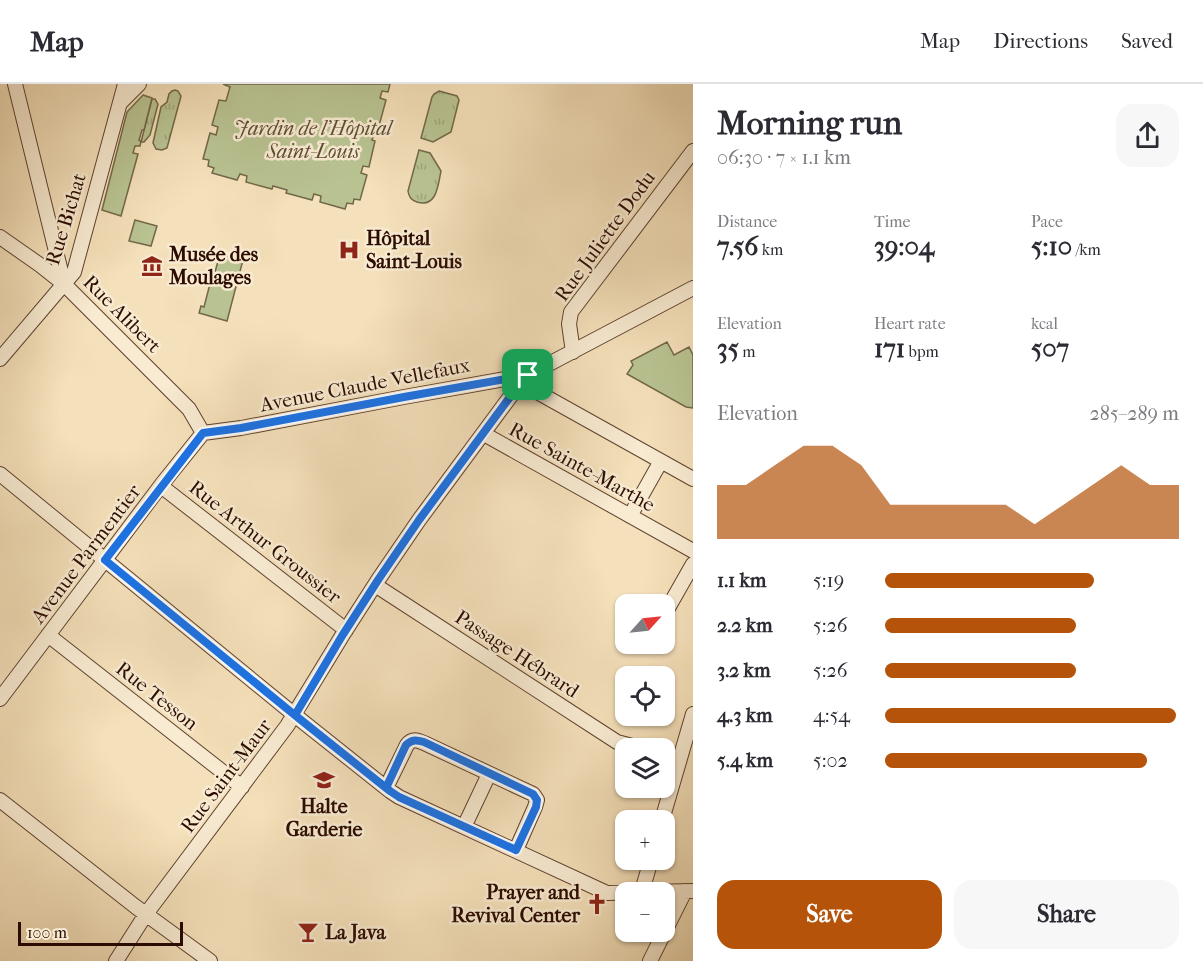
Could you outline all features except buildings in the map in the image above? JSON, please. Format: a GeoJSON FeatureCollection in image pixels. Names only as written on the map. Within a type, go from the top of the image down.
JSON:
{"type":"FeatureCollection","features":[{"type":"Feature","properties":{"kind":"street"},"geometry":{"type":"LineString","coordinates":[[15,84],[64,284]]}},
{"type":"Feature","properties":{"kind":"street","name":"Rue Bichat"},"geometry":{"type":"LineString","coordinates":[[0,359],[74,272],[125,84]]}},
{"type":"Feature","properties":{"kind":"street","name":"Rue Bichat"},"geometry":{"type":"LineString","coordinates":[[119,105],[140,84]]}},
{"type":"Feature","properties":{"kind":"street","name":"Rue Juliette Dodu"},"geometry":{"type":"LineString","coordinates":[[573,352],[569,324],[571,312],[693,151]]}},
{"type":"Feature","properties":{"kind":"street","name":"Rue Alibert"},"geometry":{"type":"LineString","coordinates":[[0,237],[64,284],[189,409],[203,433]]}},
{"type":"Feature","properties":{"kind":"street","name":"Avenue Claude Vellefaux"},"geometry":{"type":"LineString","coordinates":[[203,433],[241,428],[414,395],[525,379],[693,288]]}},
{"type":"Feature","properties":{"kind":"street"},"geometry":{"type":"LineString","coordinates":[[525,379],[693,479]]}},
{"type":"Feature","properties":{"kind":"street","name":"Rue Saint-Maur"},"geometry":{"type":"LineString","coordinates":[[116,961],[146,914],[295,715],[346,630],[419,520],[525,379]]}},
{"type":"Feature","properties":{"kind":"street","name":"Avenue Parmentier"},"geometry":{"type":"LineString","coordinates":[[0,699],[203,433]]}},
{"type":"Feature","properties":{"kind":"street","name":"Rue Sainte-Marthe"},"geometry":{"type":"LineString","coordinates":[[484,434],[693,551]]}},
{"type":"Feature","properties":{"kind":"street"},"geometry":{"type":"LineString","coordinates":[[630,516],[661,461]]}},
{"type":"Feature","properties":{"kind":"street"},"geometry":{"type":"LineString","coordinates":[[2,480],[399,797],[607,893],[615,893]]}},
{"type":"Feature","properties":{"kind":"street","name":"Rue Arthur Groussier"},"geometry":{"type":"LineString","coordinates":[[161,486],[346,630]]}},
{"type":"Feature","properties":{"kind":"street"},"geometry":{"type":"LineString","coordinates":[[675,596],[693,564]]}},
{"type":"Feature","properties":{"kind":"street","name":"Passage Hébrard"},"geometry":{"type":"LineString","coordinates":[[375,585],[615,741]]}},
{"type":"Feature","properties":{"kind":"street","name":"Rue Tesson"},"geometry":{"type":"LineString","coordinates":[[48,635],[242,787]]}},
{"type":"Feature","properties":{"kind":"street"},"geometry":{"type":"LineString","coordinates":[[665,810],[693,714]]}},
{"type":"Feature","properties":{"kind":"street"},"geometry":{"type":"LineString","coordinates":[[386,788],[406,745],[416,740],[424,742],[533,794],[537,800],[536,807],[516,850]]}},
{"type":"Feature","properties":{"kind":"street"},"geometry":{"type":"LineString","coordinates":[[675,759],[679,760]]}},
{"type":"Feature","properties":{"kind":"street"},"geometry":{"type":"LineString","coordinates":[[464,827],[489,774]]}},
{"type":"Feature","properties":{"kind":"street"},"geometry":{"type":"LineString","coordinates":[[2,804],[210,961]]}},
{"type":"Feature","properties":{"kind":"street"},"geometry":{"type":"LineString","coordinates":[[650,961],[689,891]]}},
{"type":"Feature","properties":{"kind":"green space","name":"Jardin de l'Hôpital Saint-Louis"},"geometry":{"type":"Polygon","coordinates":[[[223,84],[390,84],[388,92],[382,91],[380,98],[386,100],[379,126],[376,126],[372,140],[375,141],[369,167],[363,166],[361,173],[367,175],[360,200],[354,199],[353,204],[347,203],[345,209],[320,202],[321,196],[314,194],[312,200],[286,193],[287,190],[273,186],[272,189],[246,182],[247,176],[240,174],[237,180],[212,173],[214,168],[208,166],[209,160],[203,159],[210,133],[216,135],[218,127],[212,125],[219,100],[226,101],[230,87],[223,84]]]}},
{"type":"Feature","properties":{"kind":"green space"},"geometry":{"type":"Polygon","coordinates":[[[175,90],[181,96],[167,148],[156,149],[153,143],[161,107],[167,102],[169,94],[175,90]]]}},
{"type":"Feature","properties":{"kind":"green space"},"geometry":{"type":"Polygon","coordinates":[[[439,91],[457,96],[459,100],[451,132],[433,142],[421,138],[432,97],[439,91]]]}},
{"type":"Feature","properties":{"kind":"green space"},"geometry":{"type":"Polygon","coordinates":[[[143,95],[152,98],[144,130],[139,140],[141,141],[140,146],[135,146],[133,153],[138,154],[121,216],[102,210],[127,112],[143,95]]]}},
{"type":"Feature","properties":{"kind":"green space"},"geometry":{"type":"Polygon","coordinates":[[[152,99],[155,99],[158,104],[150,135],[144,142],[141,142],[152,99]]]}},
{"type":"Feature","properties":{"kind":"green space"},"geometry":{"type":"Polygon","coordinates":[[[419,150],[430,153],[441,171],[433,199],[424,203],[412,199],[408,191],[419,150]]]}},
{"type":"Feature","properties":{"kind":"green space"},"geometry":{"type":"Polygon","coordinates":[[[135,220],[157,226],[151,246],[129,241],[135,220]]]}},
{"type":"Feature","properties":{"kind":"green space"},"geometry":{"type":"Polygon","coordinates":[[[220,254],[243,260],[227,321],[199,313],[201,306],[204,307],[220,254]]]}},
{"type":"Feature","properties":{"kind":"green space"},"geometry":{"type":"Polygon","coordinates":[[[667,342],[674,355],[689,347],[693,355],[693,408],[686,407],[627,374],[633,365],[631,361],[667,342]]]}},
{"type":"Feature","properties":{"kind":"place","name":"Hôpital Saint-Louis"},"geometry":{"type":"Point","coordinates":[349,250]}},
{"type":"Feature","properties":{"kind":"place","name":"Musée des Moulages"},"geometry":{"type":"Point","coordinates":[152,266]}},
{"type":"Feature","properties":{"kind":"place","name":"Halte Garderie"},"geometry":{"type":"Point","coordinates":[324,780]}},
{"type":"Feature","properties":{"kind":"place","name":"Prayer and Revival Center"},"geometry":{"type":"Point","coordinates":[597,904]}},
{"type":"Feature","properties":{"kind":"place","name":"La Java"},"geometry":{"type":"Point","coordinates":[308,932]}},
{"type":"Feature","properties":{"kind":"route"},"geometry":{"type":"LineString","coordinates":[[528,375],[203,433],[105,560],[329,743],[390,791],[516,850],[536,807],[537,800],[533,794],[416,740],[406,745],[386,788],[329,743],[295,715],[342,636],[419,520],[528,375]]}}]}
